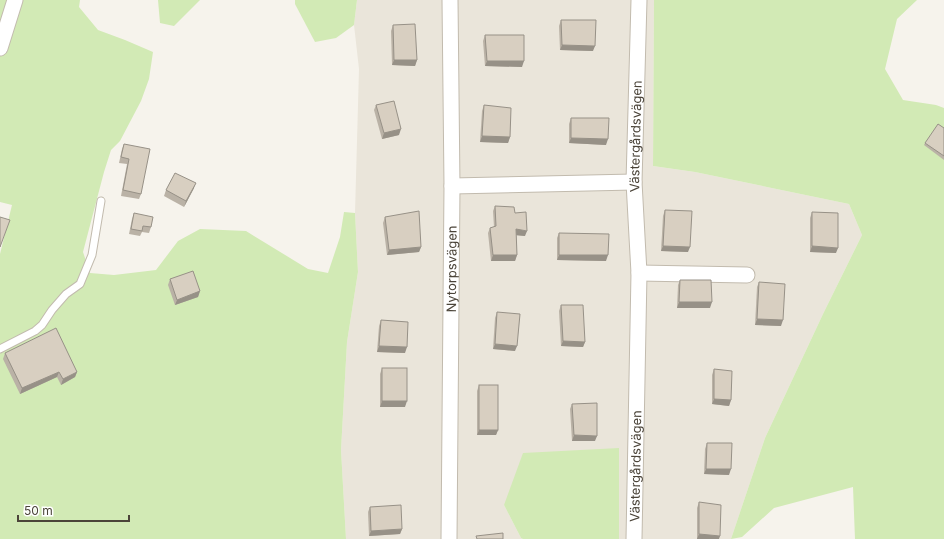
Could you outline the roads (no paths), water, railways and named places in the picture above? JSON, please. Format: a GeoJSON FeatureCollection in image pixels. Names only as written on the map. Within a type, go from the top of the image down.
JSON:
{"type":"FeatureCollection","features":[{"type":"Feature","properties":{"kind":"street"},"geometry":{"type":"LineString","coordinates":[[0,48],[15,0]]}},
{"type":"Feature","properties":{"kind":"street","name":"Nytorpsvägen"},"geometry":{"type":"LineString","coordinates":[[449,539],[452,186],[450,0]]}},
{"type":"Feature","properties":{"kind":"street","name":"Västergårdsvägen"},"geometry":{"type":"LineString","coordinates":[[634,539],[639,273],[634,182],[639,0]]}},
{"type":"Feature","properties":{"kind":"street"},"geometry":{"type":"LineString","coordinates":[[452,186],[634,182]]}},
{"type":"Feature","properties":{"kind":"street"},"geometry":{"type":"LineString","coordinates":[[639,273],[747,275]]}},
{"type":"Feature","properties":{"kind":"lane"},"geometry":{"type":"LineString","coordinates":[[0,349],[35,331],[42,325],[52,310],[66,294],[80,284],[92,255],[101,201]]}}]}
